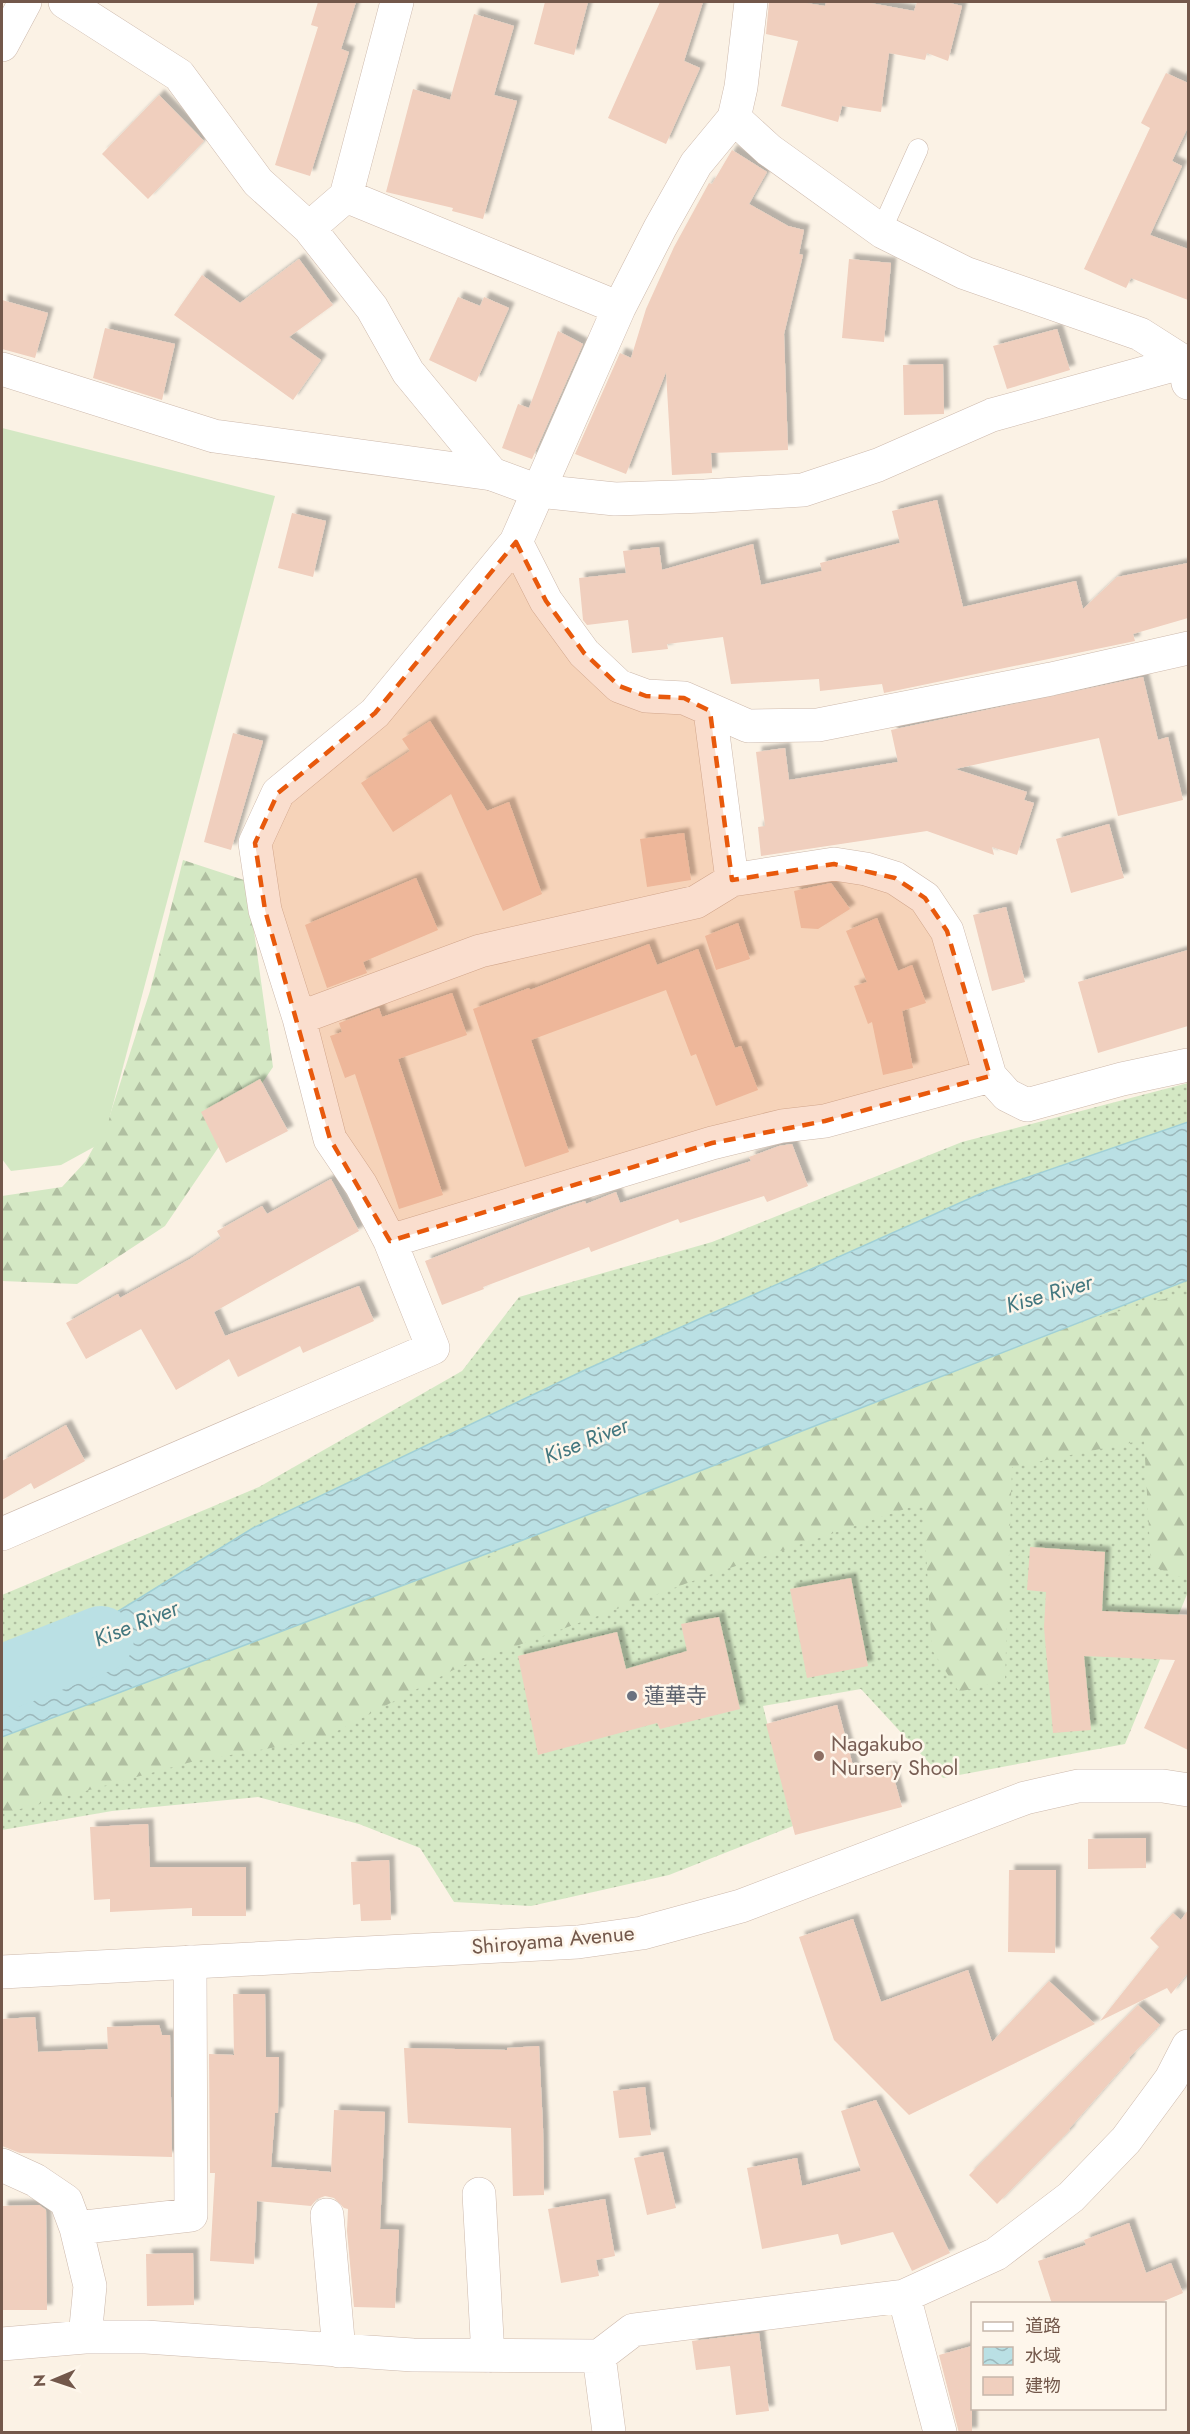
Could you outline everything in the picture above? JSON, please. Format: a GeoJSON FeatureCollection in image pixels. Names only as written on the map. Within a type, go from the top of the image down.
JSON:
{"type":"FeatureCollection","features":[{"type":"Feature","properties":{"kind":"street"},"geometry":{"type":"LineString","coordinates":[[2,45],[25,2]]}},
{"type":"Feature","properties":{"kind":"street"},"geometry":{"type":"LineString","coordinates":[[65,2],[179,75],[258,182],[309,228],[372,308],[408,372],[492,474]]}},
{"type":"Feature","properties":{"kind":"street"},"geometry":{"type":"LineString","coordinates":[[309,228],[346,196],[397,2]]}},
{"type":"Feature","properties":{"kind":"street"},"geometry":{"type":"LineString","coordinates":[[2,1534],[434,1348],[390,1241],[361,1185],[330,1138],[299,1018],[266,910],[255,843],[278,793],[375,713],[516,542],[619,308],[696,164],[734,118],[741,87],[752,2]]}},
{"type":"Feature","properties":{"kind":"street"},"geometry":{"type":"LineString","coordinates":[[734,118],[769,150],[881,231],[965,273],[1140,334],[1187,370]]}},
{"type":"Feature","properties":{"kind":"street"},"geometry":{"type":"LineString","coordinates":[[346,196],[619,308]]}},
{"type":"Feature","properties":{"kind":"street"},"geometry":{"type":"LineString","coordinates":[[2,369],[214,436],[492,474],[538,491],[615,499],[803,490],[878,465],[992,415],[1187,370]]}},
{"type":"Feature","properties":{"kind":"street"},"geometry":{"type":"LineString","coordinates":[[516,542],[546,602],[584,652],[619,686],[646,696],[684,698],[748,726],[818,725],[1051,679],[1188,648]]}},
{"type":"Feature","properties":{"kind":"street"},"geometry":{"type":"LineString","coordinates":[[710,711],[732,880]]}},
{"type":"Feature","properties":{"kind":"street"},"geometry":{"type":"LineString","coordinates":[[299,1018],[480,951],[696,902],[732,880],[834,864],[866,868],[895,878],[925,898],[947,931],[990,1076],[1007,1095],[1027,1105],[1122,1079],[1188,1065]]}},
{"type":"Feature","properties":{"kind":"street"},"geometry":{"type":"LineString","coordinates":[[390,1241],[712,1143],[782,1126],[825,1121],[990,1076]]}},
{"type":"Feature","properties":{"kind":"street","name":"Shiroyama Avenue"},"geometry":{"type":"LineString","coordinates":[[2,1972],[578,1942],[642,1932],[741,1906],[1024,1798],[1078,1786],[1163,1786],[1188,1790]]}},
{"type":"Feature","properties":{"kind":"street"},"geometry":{"type":"LineString","coordinates":[[76,2228],[191,2215],[190,1962]]}},
{"type":"Feature","properties":{"kind":"street"},"geometry":{"type":"LineString","coordinates":[[2,2344],[85,2337],[146,2337],[413,2355],[599,2356],[633,2330],[904,2296],[996,2254],[1071,2197],[1180,2085],[1188,2046]]}},
{"type":"Feature","properties":{"kind":"street"},"geometry":{"type":"LineString","coordinates":[[2,2164],[35,2180],[66,2201],[76,2228],[90,2286],[85,2337]]}},
{"type":"Feature","properties":{"kind":"street"},"geometry":{"type":"LineString","coordinates":[[479,2193],[488,2356]]}},
{"type":"Feature","properties":{"kind":"street"},"geometry":{"type":"LineString","coordinates":[[327,2215],[339,2351]]}},
{"type":"Feature","properties":{"kind":"street"},"geometry":{"type":"LineString","coordinates":[[904,2296],[940,2433]]}},
{"type":"Feature","properties":{"kind":"street"},"geometry":{"type":"LineString","coordinates":[[599,2356],[609,2433]]}},
{"type":"Feature","properties":{"kind":"lane"},"geometry":{"type":"LineString","coordinates":[[881,231],[918,149]]}},
{"type":"Feature","properties":{"kind":"highlighted area"},"geometry":{"type":"Polygon","coordinates":[[[516,542],[546,601],[584,653],[619,686],[646,696],[684,698],[710,711],[732,880],[834,864],[895,878],[925,898],[947,931],[990,1076],[825,1121],[712,1143],[390,1241],[330,1139],[265,910],[255,843],[278,793],[375,713],[516,542]]]}},
{"type":"Feature","properties":{"kind":"green space"},"geometry":{"type":"Polygon","coordinates":[[[2,428],[275,496],[103,1142],[61,1165],[11,1171],[2,1159],[2,428]]]}},
{"type":"Feature","properties":{"kind":"green space"},"geometry":{"type":"Polygon","coordinates":[[[183,860],[247,881],[273,1067],[165,1226],[77,1284],[2,1281],[2,1196],[62,1187],[86,1161],[108,1121],[150,991],[183,860]]]}},
{"type":"Feature","properties":{"kind":"green space"},"geometry":{"type":"Polygon","coordinates":[[[1188,1083],[1188,1592],[1125,1744],[943,1778],[861,1689],[763,1706],[793,1826],[669,1875],[531,1906],[454,1902],[420,1848],[359,1824],[258,1797],[112,1811],[2,1830],[2,1595],[259,1487],[462,1371],[519,1297],[712,1242],[962,1142],[1188,1083]]]}},
{"type":"Feature","properties":{"kind":"green space"},"geometry":{"type":"Polygon","coordinates":[[[1188,1295],[1188,1580],[1151,1566],[1144,1440],[1012,1467],[1005,1680],[959,1692],[932,1650],[923,1503],[712,1574],[459,1667],[322,1739],[191,1762],[2,1814],[2,1726],[317,1579],[488,1558],[745,1435],[881,1383],[1153,1301],[1188,1295]]]}},
{"type":"Feature","properties":{"kind":"water"},"geometry":{"type":"Polygon","coordinates":[[[1188,1122],[1188,1280],[536,1535],[2,1737],[2,1683],[253,1528],[587,1369],[982,1193],[1188,1122]]]}},
{"type":"Feature","properties":{"kind":"building"},"geometry":{"type":"Polygon","coordinates":[[[318,2],[356,2],[341,49],[349,52],[310,176],[275,165],[318,27],[311,25],[318,2]]]}},
{"type":"Feature","properties":{"kind":"building"},"geometry":{"type":"Polygon","coordinates":[[[545,2],[588,2],[574,55],[534,44],[545,2]]]}},
{"type":"Feature","properties":{"kind":"building"},"geometry":{"type":"Polygon","coordinates":[[[660,2],[703,2],[684,61],[700,68],[666,144],[608,118],[660,2]]]}},
{"type":"Feature","properties":{"kind":"building"},"geometry":{"type":"Polygon","coordinates":[[[769,2],[800,2],[825,6],[826,2],[865,2],[914,11],[917,2],[946,2],[962,6],[948,61],[927,53],[925,60],[889,53],[881,112],[842,106],[838,122],[781,106],[798,41],[766,34],[769,2]]]}},
{"type":"Feature","properties":{"kind":"building"},"geometry":{"type":"Polygon","coordinates":[[[474,14],[514,26],[494,95],[517,101],[483,219],[452,211],[453,208],[386,192],[413,89],[450,100],[474,14]]]}},
{"type":"Feature","properties":{"kind":"building"},"geometry":{"type":"Polygon","coordinates":[[[1166,73],[1188,83],[1188,127],[1172,161],[1182,166],[1150,235],[1188,249],[1188,300],[1131,278],[1126,288],[1084,269],[1150,128],[1141,123],[1166,73]]]}},
{"type":"Feature","properties":{"kind":"building"},"geometry":{"type":"Polygon","coordinates":[[[159,95],[204,141],[148,199],[102,154],[159,95]]]}},
{"type":"Feature","properties":{"kind":"building"},"geometry":{"type":"Polygon","coordinates":[[[732,150],[767,172],[749,204],[788,226],[804,230],[799,254],[803,255],[784,334],[788,450],[711,453],[712,473],[672,475],[666,372],[626,474],[575,454],[620,353],[631,358],[646,309],[674,247],[709,183],[712,184],[732,150]]]}},
{"type":"Feature","properties":{"kind":"building"},"geometry":{"type":"Polygon","coordinates":[[[299,259],[333,305],[289,337],[321,360],[293,400],[174,315],[202,275],[240,303],[299,259]]]}},
{"type":"Feature","properties":{"kind":"building"},"geometry":{"type":"Polygon","coordinates":[[[849,259],[891,263],[884,342],[842,338],[849,259]]]}},
{"type":"Feature","properties":{"kind":"building"},"geometry":{"type":"Polygon","coordinates":[[[458,297],[480,306],[484,297],[509,308],[476,382],[429,360],[458,297]]]}},
{"type":"Feature","properties":{"kind":"building"},"geometry":{"type":"Polygon","coordinates":[[[2,300],[48,313],[35,358],[2,349],[2,300]]]}},
{"type":"Feature","properties":{"kind":"building"},"geometry":{"type":"Polygon","coordinates":[[[105,328],[175,344],[162,400],[93,378],[105,328]]]}},
{"type":"Feature","properties":{"kind":"building"},"geometry":{"type":"Polygon","coordinates":[[[1057,329],[1070,370],[1007,389],[993,346],[1057,329]]]}},
{"type":"Feature","properties":{"kind":"building"},"geometry":{"type":"Polygon","coordinates":[[[558,331],[583,344],[532,459],[502,448],[518,404],[529,408],[558,331]]]}},
{"type":"Feature","properties":{"kind":"building"},"geometry":{"type":"Polygon","coordinates":[[[943,364],[944,414],[904,415],[903,365],[943,364]]]}},
{"type":"Feature","properties":{"kind":"building"},"geometry":{"type":"Polygon","coordinates":[[[937,500],[963,607],[1076,581],[1083,609],[1117,577],[1188,563],[1188,618],[1133,634],[1135,641],[884,693],[882,684],[820,691],[819,679],[731,684],[723,637],[667,644],[668,649],[632,653],[628,620],[587,625],[583,620],[579,578],[626,573],[623,551],[659,547],[662,570],[753,544],[761,585],[822,571],[820,563],[900,543],[892,511],[937,500]]]}},
{"type":"Feature","properties":{"kind":"building"},"geometry":{"type":"Polygon","coordinates":[[[292,513],[326,521],[313,577],[278,568],[292,513]]]}},
{"type":"Feature","properties":{"kind":"building"},"geometry":{"type":"Polygon","coordinates":[[[1143,677],[1158,740],[1168,737],[1183,800],[1118,816],[1099,738],[955,769],[1027,792],[1024,800],[1034,803],[1017,855],[992,847],[994,855],[927,831],[761,856],[758,827],[765,826],[756,752],[785,748],[789,780],[898,762],[891,730],[1143,677]]]}},
{"type":"Feature","properties":{"kind":"building"},"geometry":{"type":"Polygon","coordinates":[[[430,721],[487,811],[509,802],[542,894],[503,911],[451,794],[393,832],[361,783],[410,751],[402,739],[430,721]]]}},
{"type":"Feature","properties":{"kind":"building"},"geometry":{"type":"Polygon","coordinates":[[[233,733],[263,741],[231,850],[204,842],[233,733]]]}},
{"type":"Feature","properties":{"kind":"building"},"geometry":{"type":"Polygon","coordinates":[[[1109,824],[1124,878],[1071,893],[1056,839],[1109,824]]]}},
{"type":"Feature","properties":{"kind":"building"},"geometry":{"type":"Polygon","coordinates":[[[684,833],[691,880],[647,887],[640,839],[684,833]]]}},
{"type":"Feature","properties":{"kind":"building"},"geometry":{"type":"Polygon","coordinates":[[[416,878],[438,930],[363,962],[367,973],[327,988],[305,925],[416,878]]]}},
{"type":"Feature","properties":{"kind":"building"},"geometry":{"type":"Polygon","coordinates":[[[831,883],[850,909],[818,929],[801,928],[794,891],[831,883]]]}},
{"type":"Feature","properties":{"kind":"building"},"geometry":{"type":"Polygon","coordinates":[[[1006,907],[1025,982],[992,991],[973,915],[1006,907]]]}},
{"type":"Feature","properties":{"kind":"building"},"geometry":{"type":"Polygon","coordinates":[[[877,918],[898,971],[912,965],[926,1003],[902,1011],[913,1068],[883,1075],[872,1022],[868,1024],[854,986],[867,982],[846,931],[877,918]]]}},
{"type":"Feature","properties":{"kind":"building"},"geometry":{"type":"Polygon","coordinates":[[[738,923],[750,959],[716,970],[705,936],[738,923]]]}},
{"type":"Feature","properties":{"kind":"building"},"geometry":{"type":"Polygon","coordinates":[[[649,944],[657,965],[698,949],[735,1048],[741,1046],[758,1090],[716,1106],[696,1054],[691,1056],[666,990],[531,1040],[569,1152],[525,1167],[473,1009],[529,988],[530,990],[649,944]]]}},
{"type":"Feature","properties":{"kind":"building"},"geometry":{"type":"Polygon","coordinates":[[[1188,950],[1188,1026],[1098,1053],[1078,982],[1188,950]]]}},
{"type":"Feature","properties":{"kind":"building"},"geometry":{"type":"Polygon","coordinates":[[[452,993],[467,1035],[398,1059],[443,1195],[399,1209],[355,1074],[345,1078],[330,1036],[342,1032],[339,1023],[379,1008],[382,1017],[452,993]]]}},
{"type":"Feature","properties":{"kind":"building"},"geometry":{"type":"Polygon","coordinates":[[[260,1079],[288,1131],[226,1163],[201,1112],[260,1079]]]}},
{"type":"Feature","properties":{"kind":"building"},"geometry":{"type":"Polygon","coordinates":[[[792,1144],[808,1186],[767,1202],[764,1196],[680,1223],[678,1219],[591,1252],[589,1247],[442,1305],[425,1261],[566,1207],[585,1201],[586,1204],[616,1192],[620,1203],[751,1161],[749,1157],[779,1146],[792,1144]]]}},
{"type":"Feature","properties":{"kind":"building"},"geometry":{"type":"Polygon","coordinates":[[[331,1179],[359,1231],[214,1312],[225,1336],[359,1286],[374,1321],[303,1353],[300,1346],[238,1377],[229,1359],[176,1390],[141,1329],[86,1359],[66,1323],[118,1294],[120,1298],[190,1259],[221,1238],[217,1231],[262,1206],[267,1214],[331,1179]]]}},
{"type":"Feature","properties":{"kind":"building"},"geometry":{"type":"Polygon","coordinates":[[[66,1425],[85,1461],[34,1489],[31,1483],[2,1500],[2,1461],[66,1425]]]}},
{"type":"Feature","properties":{"kind":"building"},"geometry":{"type":"Polygon","coordinates":[[[1030,1547],[1105,1552],[1102,1611],[1188,1615],[1188,1750],[1144,1728],[1175,1660],[1084,1656],[1091,1730],[1053,1733],[1044,1627],[1046,1592],[1027,1590],[1030,1547]]]}},
{"type":"Feature","properties":{"kind":"building"},"geometry":{"type":"Polygon","coordinates":[[[851,1578],[868,1666],[807,1678],[790,1589],[851,1578]]]}},
{"type":"Feature","properties":{"kind":"building","name":"蓮華寺"},"geometry":{"type":"Polygon","coordinates":[[[719,1617],[740,1709],[660,1729],[657,1723],[538,1755],[518,1656],[617,1632],[626,1669],[687,1651],[681,1624],[719,1617]]]}},
{"type":"Feature","properties":{"kind":"building"},"geometry":{"type":"Polygon","coordinates":[[[837,1705],[856,1777],[891,1767],[902,1807],[795,1835],[766,1724],[837,1705]]]}},
{"type":"Feature","properties":{"kind":"building"},"geometry":{"type":"Polygon","coordinates":[[[148,1824],[150,1867],[246,1867],[246,1916],[192,1916],[192,1908],[110,1912],[110,1899],[94,1900],[90,1827],[148,1824]]]}},
{"type":"Feature","properties":{"kind":"building"},"geometry":{"type":"Polygon","coordinates":[[[1146,1838],[1146,1868],[1088,1869],[1088,1839],[1146,1838]]]}},
{"type":"Feature","properties":{"kind":"building"},"geometry":{"type":"Polygon","coordinates":[[[389,1860],[391,1920],[361,1921],[360,1904],[353,1905],[351,1862],[389,1860]]]}},
{"type":"Feature","properties":{"kind":"building"},"geometry":{"type":"Polygon","coordinates":[[[1009,1870],[1056,1870],[1055,1953],[1008,1952],[1009,1870]]]}},
{"type":"Feature","properties":{"kind":"building"},"geometry":{"type":"Polygon","coordinates":[[[1188,1910],[1188,1976],[1187,1974],[1171,1994],[1167,1988],[1100,2021],[1159,1947],[1150,1938],[1173,1913],[1181,1920],[1188,1910]]]}},
{"type":"Feature","properties":{"kind":"building"},"geometry":{"type":"Polygon","coordinates":[[[853,1919],[881,2002],[968,1970],[992,2042],[1049,1981],[1095,2024],[909,2115],[834,2040],[799,1937],[853,1919]]]}},
{"type":"Feature","properties":{"kind":"building"},"geometry":{"type":"Polygon","coordinates":[[[233,1994],[265,1994],[266,2057],[279,2057],[278,2113],[275,2113],[271,2167],[331,2172],[334,2110],[385,2112],[380,2229],[399,2230],[395,2308],[354,2307],[347,2231],[348,2209],[334,2198],[325,2196],[317,2199],[311,2206],[257,2201],[254,2264],[210,2261],[215,2173],[210,2173],[209,2054],[234,2055],[233,1994]]]}},
{"type":"Feature","properties":{"kind":"building"},"geometry":{"type":"Polygon","coordinates":[[[1138,2005],[1160,2025],[1129,2058],[1070,2130],[997,2204],[969,2175],[1138,2005]]]}},
{"type":"Feature","properties":{"kind":"building"},"geometry":{"type":"Polygon","coordinates":[[[35,2017],[38,2052],[108,2049],[107,2027],[159,2025],[162,2035],[170,2035],[172,2157],[20,2153],[2,2146],[2,2019],[35,2017]]]}},
{"type":"Feature","properties":{"kind":"building"},"geometry":{"type":"Polygon","coordinates":[[[539,2046],[544,2195],[513,2196],[511,2128],[408,2123],[404,2048],[507,2050],[507,2048],[539,2046]]]}},
{"type":"Feature","properties":{"kind":"building"},"geometry":{"type":"Polygon","coordinates":[[[645,2087],[651,2135],[619,2138],[613,2091],[645,2087]]]}},
{"type":"Feature","properties":{"kind":"building"},"geometry":{"type":"Polygon","coordinates":[[[876,2100],[950,2253],[912,2271],[893,2232],[841,2245],[838,2234],[762,2249],[747,2168],[797,2158],[802,2186],[861,2171],[841,2111],[876,2100]]]}},
{"type":"Feature","properties":{"kind":"building"},"geometry":{"type":"Polygon","coordinates":[[[663,2152],[676,2208],[647,2215],[634,2158],[663,2152]]]}},
{"type":"Feature","properties":{"kind":"building"},"geometry":{"type":"Polygon","coordinates":[[[605,2199],[615,2256],[596,2260],[599,2276],[561,2283],[548,2209],[605,2199]]]}},
{"type":"Feature","properties":{"kind":"building"},"geometry":{"type":"Polygon","coordinates":[[[39,2205],[46,2210],[47,2310],[2,2310],[2,2206],[39,2205]]]}},
{"type":"Feature","properties":{"kind":"building"},"geometry":{"type":"Polygon","coordinates":[[[1129,2223],[1146,2273],[1171,2263],[1183,2293],[1162,2302],[1051,2302],[1038,2261],[1086,2245],[1084,2240],[1129,2223]]]}},
{"type":"Feature","properties":{"kind":"building"},"geometry":{"type":"Polygon","coordinates":[[[193,2253],[194,2305],[147,2306],[146,2254],[193,2253]]]}},
{"type":"Feature","properties":{"kind":"building"},"geometry":{"type":"Polygon","coordinates":[[[759,2333],[769,2411],[736,2415],[730,2366],[696,2370],[692,2341],[759,2333]]]}},
{"type":"Feature","properties":{"kind":"building"},"geometry":{"type":"Polygon","coordinates":[[[971,2346],[972,2433],[959,2433],[939,2355],[971,2346]]]}},
{"type":"Feature","properties":{"kind":"waterway","name":"Kise River"},"geometry":{"type":"LineString","coordinates":[[2,1678],[101,1639]]}},
{"type":"Feature","properties":{"kind":"place","name":"蓮華寺"},"geometry":{"type":"Point","coordinates":[632,1696]}},
{"type":"Feature","properties":{"kind":"place","name":"Nagakubo Nursery Shool"},"geometry":{"type":"Point","coordinates":[819,1756]}}]}
